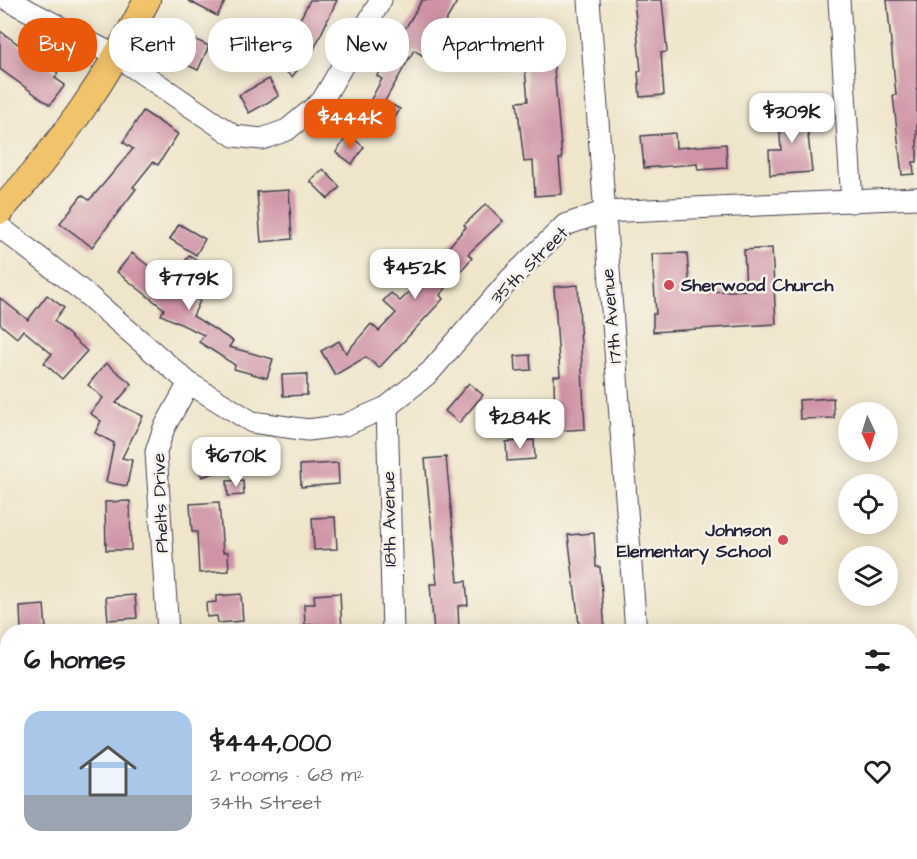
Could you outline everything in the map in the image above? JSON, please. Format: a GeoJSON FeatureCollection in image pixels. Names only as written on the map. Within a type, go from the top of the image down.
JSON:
{"type":"FeatureCollection","features":[{"type":"Feature","properties":{"kind":"main road"},"geometry":{"type":"LineString","coordinates":[[138,18],[147,0]]}},
{"type":"Feature","properties":{"kind":"main road"},"geometry":{"type":"LineString","coordinates":[[0,211],[70,130],[109,71]]}},
{"type":"Feature","properties":{"kind":"street"},"geometry":{"type":"LineString","coordinates":[[8,0],[109,52]]}},
{"type":"Feature","properties":{"kind":"street"},"geometry":{"type":"LineString","coordinates":[[140,72],[234,136],[262,139],[287,130],[322,101],[381,0]]}},
{"type":"Feature","properties":{"kind":"street","name":"17th Avenue"},"geometry":{"type":"LineString","coordinates":[[589,0],[635,624]]}},
{"type":"Feature","properties":{"kind":"street"},"geometry":{"type":"LineString","coordinates":[[839,0],[852,202]]}},
{"type":"Feature","properties":{"kind":"street","name":"35th Street"},"geometry":{"type":"LineString","coordinates":[[0,227],[85,292],[189,383],[252,422],[308,430],[345,425],[387,407],[430,372],[510,279],[566,225],[603,212],[917,198]]}},
{"type":"Feature","properties":{"kind":"street","name":"Phelts Drive"},"geometry":{"type":"LineString","coordinates":[[167,624],[156,452],[164,428],[189,383]]}},
{"type":"Feature","properties":{"kind":"street","name":"18th Avenue"},"geometry":{"type":"LineString","coordinates":[[387,407],[393,624]]}},
{"type":"Feature","properties":{"kind":"building"},"geometry":{"type":"Polygon","coordinates":[[[187,0],[226,0],[217,16],[187,0]]]}},
{"type":"Feature","properties":{"kind":"building"},"geometry":{"type":"Polygon","coordinates":[[[310,0],[337,0],[329,18],[325,18],[325,26],[313,50],[313,18],[301,18],[310,0]]]}},
{"type":"Feature","properties":{"kind":"building"},"geometry":{"type":"Polygon","coordinates":[[[422,0],[458,0],[448,18],[421,18],[421,54],[414,50],[409,59],[409,22],[422,0]]]}},
{"type":"Feature","properties":{"kind":"building"},"geometry":{"type":"Polygon","coordinates":[[[634,0],[662,0],[667,52],[661,53],[664,95],[640,97],[638,72],[641,71],[634,0]]]}},
{"type":"Feature","properties":{"kind":"building"},"geometry":{"type":"Polygon","coordinates":[[[887,0],[917,0],[917,162],[913,162],[914,174],[902,175],[893,95],[896,95],[887,0]]]}},
{"type":"Feature","properties":{"kind":"building"},"geometry":{"type":"Polygon","coordinates":[[[0,31],[18,44],[18,72],[57,72],[55,78],[65,85],[50,105],[0,69],[0,31]]]}},
{"type":"Feature","properties":{"kind":"building"},"geometry":{"type":"Polygon","coordinates":[[[196,40],[208,46],[198,70],[196,69],[196,40]]]}},
{"type":"Feature","properties":{"kind":"building"},"geometry":{"type":"Polygon","coordinates":[[[286,72],[296,72],[292,77],[286,72]]]}},
{"type":"Feature","properties":{"kind":"building"},"geometry":{"type":"Polygon","coordinates":[[[379,72],[401,72],[385,101],[400,109],[389,128],[363,114],[382,79],[377,76],[379,72]]]}},
{"type":"Feature","properties":{"kind":"building"},"geometry":{"type":"Polygon","coordinates":[[[525,72],[554,72],[562,159],[559,159],[562,194],[535,196],[533,161],[524,162],[517,102],[528,101],[525,72]]]}},
{"type":"Feature","properties":{"kind":"building"},"geometry":{"type":"Polygon","coordinates":[[[269,79],[279,96],[249,113],[239,95],[269,79]]]}},
{"type":"Feature","properties":{"kind":"building"},"geometry":{"type":"Polygon","coordinates":[[[805,106],[812,172],[770,175],[769,150],[781,150],[778,108],[805,106]]]}},
{"type":"Feature","properties":{"kind":"building"},"geometry":{"type":"Polygon","coordinates":[[[143,111],[178,134],[158,165],[153,162],[133,187],[136,189],[92,247],[60,223],[82,195],[89,200],[95,194],[133,149],[123,142],[143,111]]]}},
{"type":"Feature","properties":{"kind":"building"},"geometry":{"type":"Polygon","coordinates":[[[675,133],[676,148],[726,144],[727,168],[698,170],[697,164],[644,168],[641,136],[675,133]]]}},
{"type":"Feature","properties":{"kind":"building"},"geometry":{"type":"Polygon","coordinates":[[[348,135],[364,147],[352,164],[336,152],[348,135]]]}},
{"type":"Feature","properties":{"kind":"building"},"geometry":{"type":"Polygon","coordinates":[[[323,169],[340,187],[328,199],[310,181],[323,169]]]}},
{"type":"Feature","properties":{"kind":"building"},"geometry":{"type":"Polygon","coordinates":[[[289,190],[292,239],[261,242],[257,192],[289,190]]]}},
{"type":"Feature","properties":{"kind":"building"},"geometry":{"type":"Polygon","coordinates":[[[486,204],[503,221],[468,254],[472,258],[440,295],[443,299],[379,368],[366,357],[335,375],[321,351],[339,341],[346,353],[371,324],[379,331],[396,313],[383,301],[391,293],[400,301],[436,266],[434,264],[466,227],[464,225],[486,204]]]}},
{"type":"Feature","properties":{"kind":"building"},"geometry":{"type":"Polygon","coordinates":[[[179,224],[205,239],[196,255],[170,239],[179,224]]]}},
{"type":"Feature","properties":{"kind":"building"},"geometry":{"type":"Polygon","coordinates":[[[772,248],[776,324],[653,332],[653,314],[656,314],[652,254],[687,253],[690,293],[746,290],[744,250],[772,248]]]}},
{"type":"Feature","properties":{"kind":"building"},"geometry":{"type":"Polygon","coordinates":[[[132,253],[172,284],[189,255],[199,261],[182,292],[200,301],[193,316],[233,341],[229,347],[273,359],[267,378],[234,369],[235,365],[199,342],[204,335],[161,315],[164,309],[117,272],[132,253]]]}},
{"type":"Feature","properties":{"kind":"building"},"geometry":{"type":"Polygon","coordinates":[[[578,285],[585,429],[555,431],[554,376],[560,376],[554,287],[578,285]]]}},
{"type":"Feature","properties":{"kind":"building"},"geometry":{"type":"Polygon","coordinates":[[[47,295],[64,308],[54,321],[87,351],[62,379],[44,363],[52,354],[23,330],[17,338],[0,324],[0,298],[28,320],[47,295]]]}},
{"type":"Feature","properties":{"kind":"building"},"geometry":{"type":"Polygon","coordinates":[[[530,355],[531,370],[516,371],[515,356],[530,355]]]}},
{"type":"Feature","properties":{"kind":"building"},"geometry":{"type":"Polygon","coordinates":[[[106,363],[132,384],[116,403],[143,416],[122,458],[132,460],[127,486],[106,482],[114,443],[95,433],[101,421],[90,413],[103,398],[88,385],[106,363]]]}},
{"type":"Feature","properties":{"kind":"building"},"geometry":{"type":"Polygon","coordinates":[[[307,374],[307,395],[283,396],[282,375],[307,374]]]}},
{"type":"Feature","properties":{"kind":"building"},"geometry":{"type":"Polygon","coordinates":[[[469,383],[483,395],[459,423],[445,411],[469,383]]]}},
{"type":"Feature","properties":{"kind":"building"},"geometry":{"type":"Polygon","coordinates":[[[833,398],[834,418],[800,419],[799,400],[833,398]]]}},
{"type":"Feature","properties":{"kind":"building"},"geometry":{"type":"Polygon","coordinates":[[[534,440],[535,459],[507,461],[506,442],[534,440]]]}},
{"type":"Feature","properties":{"kind":"building"},"geometry":{"type":"Polygon","coordinates":[[[224,445],[231,467],[202,477],[195,455],[224,445]]]}},
{"type":"Feature","properties":{"kind":"building"},"geometry":{"type":"Polygon","coordinates":[[[446,457],[458,582],[466,581],[468,605],[458,606],[459,624],[433,624],[430,584],[437,584],[425,459],[446,457]]]}},
{"type":"Feature","properties":{"kind":"building"},"geometry":{"type":"Polygon","coordinates":[[[338,463],[339,484],[301,487],[300,465],[338,463]]]}},
{"type":"Feature","properties":{"kind":"building"},"geometry":{"type":"Polygon","coordinates":[[[243,480],[244,495],[228,496],[227,481],[243,480]]]}},
{"type":"Feature","properties":{"kind":"building"},"geometry":{"type":"Polygon","coordinates":[[[130,501],[131,550],[106,550],[105,502],[130,501]]]}},
{"type":"Feature","properties":{"kind":"building"},"geometry":{"type":"Polygon","coordinates":[[[219,502],[223,552],[228,552],[229,571],[199,573],[197,532],[192,532],[190,504],[219,502]]]}},
{"type":"Feature","properties":{"kind":"building"},"geometry":{"type":"Polygon","coordinates":[[[335,517],[337,549],[314,550],[312,518],[335,517]]]}},
{"type":"Feature","properties":{"kind":"building"},"geometry":{"type":"Polygon","coordinates":[[[594,533],[596,567],[600,567],[604,624],[579,624],[568,535],[594,533]]]}},
{"type":"Feature","properties":{"kind":"building"},"geometry":{"type":"Polygon","coordinates":[[[340,593],[342,624],[305,624],[304,604],[315,604],[314,595],[340,593]]]}},
{"type":"Feature","properties":{"kind":"building"},"geometry":{"type":"Polygon","coordinates":[[[241,594],[243,621],[218,623],[217,616],[207,617],[206,603],[216,602],[216,596],[241,594]]]}},
{"type":"Feature","properties":{"kind":"building"},"geometry":{"type":"Polygon","coordinates":[[[135,595],[137,618],[108,620],[106,597],[135,595]]]}},
{"type":"Feature","properties":{"kind":"building"},"geometry":{"type":"Polygon","coordinates":[[[44,605],[46,624],[21,624],[20,607],[44,605]]]}},
{"type":"Feature","properties":{"kind":"place","name":"Sherwood Church"},"geometry":{"type":"Point","coordinates":[669,285]}},
{"type":"Feature","properties":{"kind":"place","name":"Johnson Elementary School"},"geometry":{"type":"Point","coordinates":[783,540]}}]}
